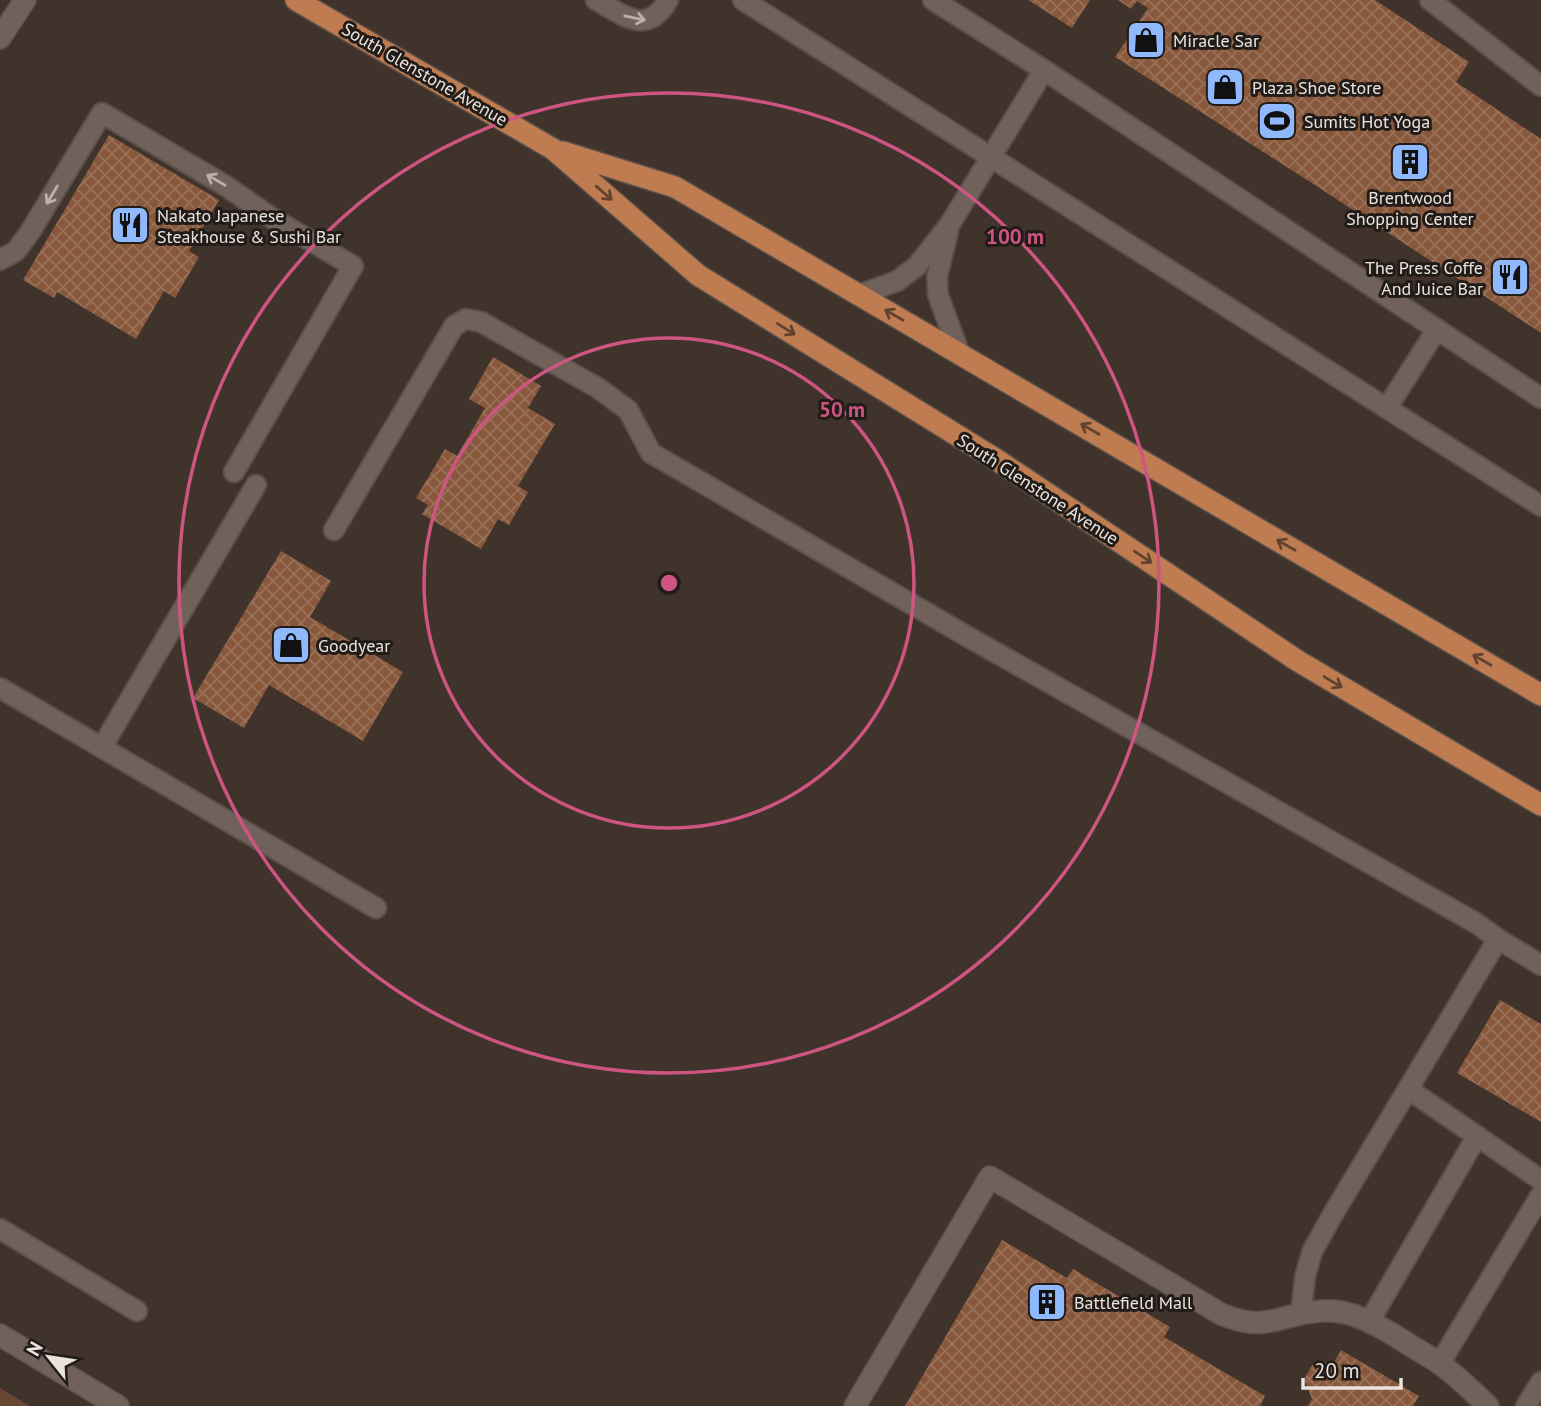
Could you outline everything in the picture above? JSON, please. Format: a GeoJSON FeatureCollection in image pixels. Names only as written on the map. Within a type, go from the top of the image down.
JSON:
{"type":"FeatureCollection","features":[{"type":"Feature","properties":{"kind":"main road","name":"South Glenstone Avenue"},"geometry":{"type":"LineString","coordinates":[[296,0],[553,149],[698,275],[997,460],[1298,661],[1541,805]]}},
{"type":"Feature","properties":{"kind":"main road","name":"South Glenstone Avenue"},"geometry":{"type":"LineString","coordinates":[[553,149],[676,187],[1541,695]]}},
{"type":"Feature","properties":{"kind":"street"},"geometry":{"type":"LineString","coordinates":[[0,38],[25,0]]}},
{"type":"Feature","properties":{"kind":"street"},"geometry":{"type":"LineString","coordinates":[[855,1406],[990,1177],[1222,1314],[1238,1321],[1259,1323],[1320,1311],[1355,1315],[1440,1363],[1488,1406]]}},
{"type":"Feature","properties":{"kind":"street"},"geometry":{"type":"LineString","coordinates":[[0,1335],[118,1406]]}},
{"type":"Feature","properties":{"kind":"lane"},"geometry":{"type":"LineString","coordinates":[[596,0],[630,19],[648,20],[662,10],[668,0]]}},
{"type":"Feature","properties":{"kind":"lane"},"geometry":{"type":"LineString","coordinates":[[743,0],[1541,506]]}},
{"type":"Feature","properties":{"kind":"lane"},"geometry":{"type":"LineString","coordinates":[[933,0],[1044,70],[1541,398]]}},
{"type":"Feature","properties":{"kind":"lane"},"geometry":{"type":"LineString","coordinates":[[1430,0],[1541,86]]}},
{"type":"Feature","properties":{"kind":"lane"},"geometry":{"type":"LineString","coordinates":[[859,295],[897,281],[916,266],[950,224],[1044,70]]}},
{"type":"Feature","properties":{"kind":"lane"},"geometry":{"type":"LineString","coordinates":[[0,260],[16,251],[30,232],[102,113],[226,186],[272,218],[353,266],[234,472]]}},
{"type":"Feature","properties":{"kind":"lane"},"geometry":{"type":"LineString","coordinates":[[950,224],[937,277],[938,295],[958,352]]}},
{"type":"Feature","properties":{"kind":"lane"},"geometry":{"type":"LineString","coordinates":[[334,530],[454,326],[466,319],[481,322],[598,388],[628,410],[651,453],[970,638],[1476,923],[1541,965]]}},
{"type":"Feature","properties":{"kind":"lane"},"geometry":{"type":"LineString","coordinates":[[1387,408],[1437,330]]}},
{"type":"Feature","properties":{"kind":"lane"},"geometry":{"type":"LineString","coordinates":[[102,747],[256,485]]}},
{"type":"Feature","properties":{"kind":"lane"},"geometry":{"type":"LineString","coordinates":[[0,688],[376,908]]}},
{"type":"Feature","properties":{"kind":"lane"},"geometry":{"type":"LineString","coordinates":[[1301,1314],[1312,1252],[1498,939]]}},
{"type":"Feature","properties":{"kind":"lane"},"geometry":{"type":"LineString","coordinates":[[1408,1089],[1541,1180]]}},
{"type":"Feature","properties":{"kind":"lane"},"geometry":{"type":"LineString","coordinates":[[1369,1322],[1477,1136]]}},
{"type":"Feature","properties":{"kind":"lane"},"geometry":{"type":"LineString","coordinates":[[1440,1363],[1541,1195]]}},
{"type":"Feature","properties":{"kind":"lane"},"geometry":{"type":"LineString","coordinates":[[0,1228],[137,1311]]}},
{"type":"Feature","properties":{"kind":"lane"},"geometry":{"type":"LineString","coordinates":[[1526,1406],[1541,1382]]}},
{"type":"Feature","properties":{"kind":"shaded area"},"geometry":{"type":"Polygon","coordinates":[[[0,1388],[30,1406],[0,1406],[0,1388]]]}},
{"type":"Feature","properties":{"kind":"building"},"geometry":{"type":"Polygon","coordinates":[[[1028,0],[1090,0],[1072,28],[1028,0]]]}},
{"type":"Feature","properties":{"kind":"building","name":"Brentwood Shopping Center"},"geometry":{"type":"Polygon","coordinates":[[[1118,0],[1375,0],[1469,62],[1456,82],[1541,139],[1541,333],[1115,57],[1148,8],[1137,1],[1131,9],[1118,0]]]}},
{"type":"Feature","properties":{"kind":"building","name":"Nakato Japanese Steakhouse & Sushi Bar"},"geometry":{"type":"Polygon","coordinates":[[[109,135],[219,200],[189,251],[199,257],[175,298],[164,291],[136,339],[57,292],[54,298],[23,280],[109,135]]]}},
{"type":"Feature","properties":{"kind":"building"},"geometry":{"type":"Polygon","coordinates":[[[493,357],[541,386],[528,408],[555,424],[518,486],[528,492],[509,525],[498,519],[481,549],[422,514],[428,505],[416,498],[445,449],[457,456],[485,408],[469,399],[493,357]]]}},
{"type":"Feature","properties":{"kind":"building","name":"Goodyear"},"geometry":{"type":"Polygon","coordinates":[[[281,551],[331,581],[310,617],[403,672],[363,741],[269,685],[244,728],[193,698],[281,551]]]}},
{"type":"Feature","properties":{"kind":"building"},"geometry":{"type":"Polygon","coordinates":[[[1500,1000],[1541,1024],[1541,1122],[1457,1073],[1500,1000]]]}},
{"type":"Feature","properties":{"kind":"building","name":"Battlefield Mall"},"geometry":{"type":"Polygon","coordinates":[[[1002,1240],[1067,1278],[1073,1269],[1170,1327],[1164,1337],[1265,1396],[1260,1406],[905,1406],[1002,1240]]]}},
{"type":"Feature","properties":{"kind":"building"},"geometry":{"type":"Polygon","coordinates":[[[1341,1350],[1419,1396],[1413,1406],[1308,1406],[1312,1399],[1304,1379],[1313,1364],[1334,1362],[1341,1350]]]}},
{"type":"Feature","properties":{"kind":"place","name":"Miracle Sar"},"geometry":{"type":"Point","coordinates":[1146,40]}},
{"type":"Feature","properties":{"kind":"place","name":"Plaza Shoe Store"},"geometry":{"type":"Point","coordinates":[1225,87]}},
{"type":"Feature","properties":{"kind":"place","name":"Sumits Hot Yoga"},"geometry":{"type":"Point","coordinates":[1277,121]}},
{"type":"Feature","properties":{"kind":"place","name":"Brentwood Shopping Center"},"geometry":{"type":"Point","coordinates":[1410,162]}},
{"type":"Feature","properties":{"kind":"place","name":"Nakato Japanese Steakhouse & Sushi Bar"},"geometry":{"type":"Point","coordinates":[130,225]}},
{"type":"Feature","properties":{"kind":"place","name":"The Press Coffe And Juice Bar"},"geometry":{"type":"Point","coordinates":[1510,277]}},
{"type":"Feature","properties":{"kind":"place","name":"Goodyear"},"geometry":{"type":"Point","coordinates":[291,645]}},
{"type":"Feature","properties":{"kind":"place","name":"Battlefield Mall"},"geometry":{"type":"Point","coordinates":[1047,1302]}}]}
